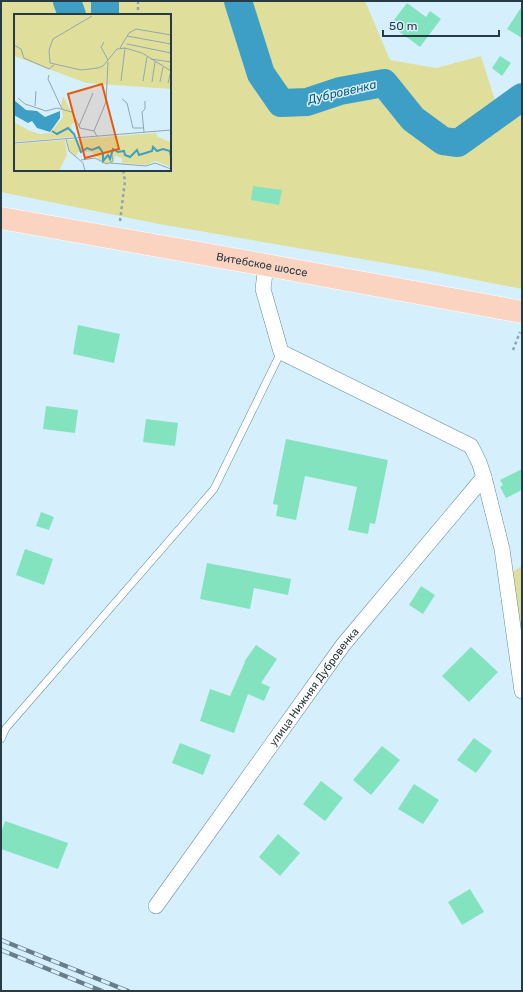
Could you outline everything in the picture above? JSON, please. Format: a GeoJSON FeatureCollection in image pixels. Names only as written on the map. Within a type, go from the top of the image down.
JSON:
{"type":"FeatureCollection","features":[{"type":"Feature","properties":{"kind":"main road","name":"Витебское шоссе"},"geometry":{"type":"LineString","coordinates":[[1,218],[266,265],[517,318]]}},
{"type":"Feature","properties":{"kind":"street"},"geometry":{"type":"LineString","coordinates":[[266,265],[263,289],[281,352],[471,446],[480,462],[502,549],[522,691]]}},
{"type":"Feature","properties":{"kind":"street","name":"улица Нижняя Дубровенка"},"geometry":{"type":"LineString","coordinates":[[156,906],[343,645],[484,477]]}},
{"type":"Feature","properties":{"kind":"lane"},"geometry":{"type":"LineString","coordinates":[[1,739],[6,728],[214,489],[281,352]]}},
{"type":"Feature","properties":{"kind":"path"},"geometry":{"type":"LineString","coordinates":[[138,1],[138,14]]}},
{"type":"Feature","properties":{"kind":"path"},"geometry":{"type":"LineString","coordinates":[[118,239],[125,181],[123,171]]}},
{"type":"Feature","properties":{"kind":"path"},"geometry":{"type":"LineString","coordinates":[[513,350],[517,318]]}},
{"type":"Feature","properties":{"kind":"green space"},"geometry":{"type":"Polygon","coordinates":[[[1,1],[365,1],[390,60],[436,68],[481,56],[495,100],[522,87],[522,289],[431,271],[159,224],[1,192],[1,1]]]}},
{"type":"Feature","properties":{"kind":"green space"},"geometry":{"type":"Polygon","coordinates":[[[522,566],[522,648],[509,574],[522,566]]]}},
{"type":"Feature","properties":{"kind":"building"},"geometry":{"type":"Polygon","coordinates":[[[407,3],[426,17],[430,11],[441,19],[420,47],[390,25],[407,3]]]}},
{"type":"Feature","properties":{"kind":"building"},"geometry":{"type":"Polygon","coordinates":[[[522,6],[522,38],[507,29],[522,6]]]}},
{"type":"Feature","properties":{"kind":"building"},"geometry":{"type":"Polygon","coordinates":[[[500,56],[511,63],[502,76],[492,68],[500,56]]]}},
{"type":"Feature","properties":{"kind":"building"},"geometry":{"type":"Polygon","coordinates":[[[253,186],[282,190],[279,205],[251,200],[253,186]]]}},
{"type":"Feature","properties":{"kind":"building"},"geometry":{"type":"Polygon","coordinates":[[[78,325],[120,334],[114,363],[73,354],[78,325]]]}},
{"type":"Feature","properties":{"kind":"building"},"geometry":{"type":"Polygon","coordinates":[[[46,406],[78,410],[75,433],[43,429],[46,406]]]}},
{"type":"Feature","properties":{"kind":"building"},"geometry":{"type":"Polygon","coordinates":[[[146,419],[178,423],[175,446],[143,442],[146,419]]]}},
{"type":"Feature","properties":{"kind":"building"},"geometry":{"type":"Polygon","coordinates":[[[286,439],[388,460],[375,524],[370,523],[368,534],[348,530],[357,487],[305,476],[296,520],[276,516],[278,505],[273,504],[286,439]]]}},
{"type":"Feature","properties":{"kind":"building"},"geometry":{"type":"Polygon","coordinates":[[[522,469],[522,490],[506,498],[500,487],[503,485],[500,480],[522,469]]]}},
{"type":"Feature","properties":{"kind":"building"},"geometry":{"type":"Polygon","coordinates":[[[41,512],[54,517],[49,530],[36,526],[41,512]]]}},
{"type":"Feature","properties":{"kind":"building"},"geometry":{"type":"Polygon","coordinates":[[[25,549],[53,559],[44,585],[16,575],[25,549]]]}},
{"type":"Feature","properties":{"kind":"building"},"geometry":{"type":"Polygon","coordinates":[[[207,563],[291,579],[288,595],[254,588],[250,609],[200,599],[207,563]]]}},
{"type":"Feature","properties":{"kind":"building"},"geometry":{"type":"Polygon","coordinates":[[[421,586],[435,595],[423,614],[409,605],[421,586]]]}},
{"type":"Feature","properties":{"kind":"building"},"geometry":{"type":"Polygon","coordinates":[[[256,645],[277,659],[261,683],[270,687],[264,701],[248,694],[234,733],[200,721],[210,689],[230,696],[244,662],[256,645]]]}},
{"type":"Feature","properties":{"kind":"building"},"geometry":{"type":"Polygon","coordinates":[[[471,647],[498,672],[469,702],[442,676],[471,647]]]}},
{"type":"Feature","properties":{"kind":"building"},"geometry":{"type":"Polygon","coordinates":[[[474,738],[492,751],[476,773],[457,760],[474,738]]]}},
{"type":"Feature","properties":{"kind":"building"},"geometry":{"type":"Polygon","coordinates":[[[180,743],[211,755],[203,775],[172,763],[180,743]]]}},
{"type":"Feature","properties":{"kind":"building"},"geometry":{"type":"Polygon","coordinates":[[[382,746],[400,760],[371,795],[353,780],[382,746]]]}},
{"type":"Feature","properties":{"kind":"building"},"geometry":{"type":"Polygon","coordinates":[[[321,781],[343,798],[325,821],[303,804],[321,781]]]}},
{"type":"Feature","properties":{"kind":"building"},"geometry":{"type":"Polygon","coordinates":[[[414,784],[439,800],[423,824],[398,809],[414,784]]]}},
{"type":"Feature","properties":{"kind":"building"},"geometry":{"type":"Polygon","coordinates":[[[5,821],[68,843],[58,869],[1,849],[1,833],[5,821]]]}},
{"type":"Feature","properties":{"kind":"building"},"geometry":{"type":"Polygon","coordinates":[[[278,834],[300,853],[280,876],[259,857],[278,834]]]}},
{"type":"Feature","properties":{"kind":"building"},"geometry":{"type":"Polygon","coordinates":[[[470,889],[484,912],[462,925],[448,902],[470,889]]]}},
{"type":"Feature","properties":{"kind":"waterway","name":"Дубровенка"},"geometry":{"type":"LineString","coordinates":[[67,1],[72,14]]}},
{"type":"Feature","properties":{"kind":"waterway","name":"Дубровенка"},"geometry":{"type":"LineString","coordinates":[[105,1],[105,14]]}},
{"type":"Feature","properties":{"kind":"waterway","name":"Дубровенка"},"geometry":{"type":"LineString","coordinates":[[238,1],[261,74],[281,103],[307,102],[340,91],[384,83],[413,119],[443,141],[458,143],[522,97]]}},
{"type":"Feature","properties":{"kind":"railway"},"geometry":{"type":"LineString","coordinates":[[1,940],[128,991]]}},
{"type":"Feature","properties":{"kind":"railway"},"geometry":{"type":"LineString","coordinates":[[1,950],[102,991]]}}]}
